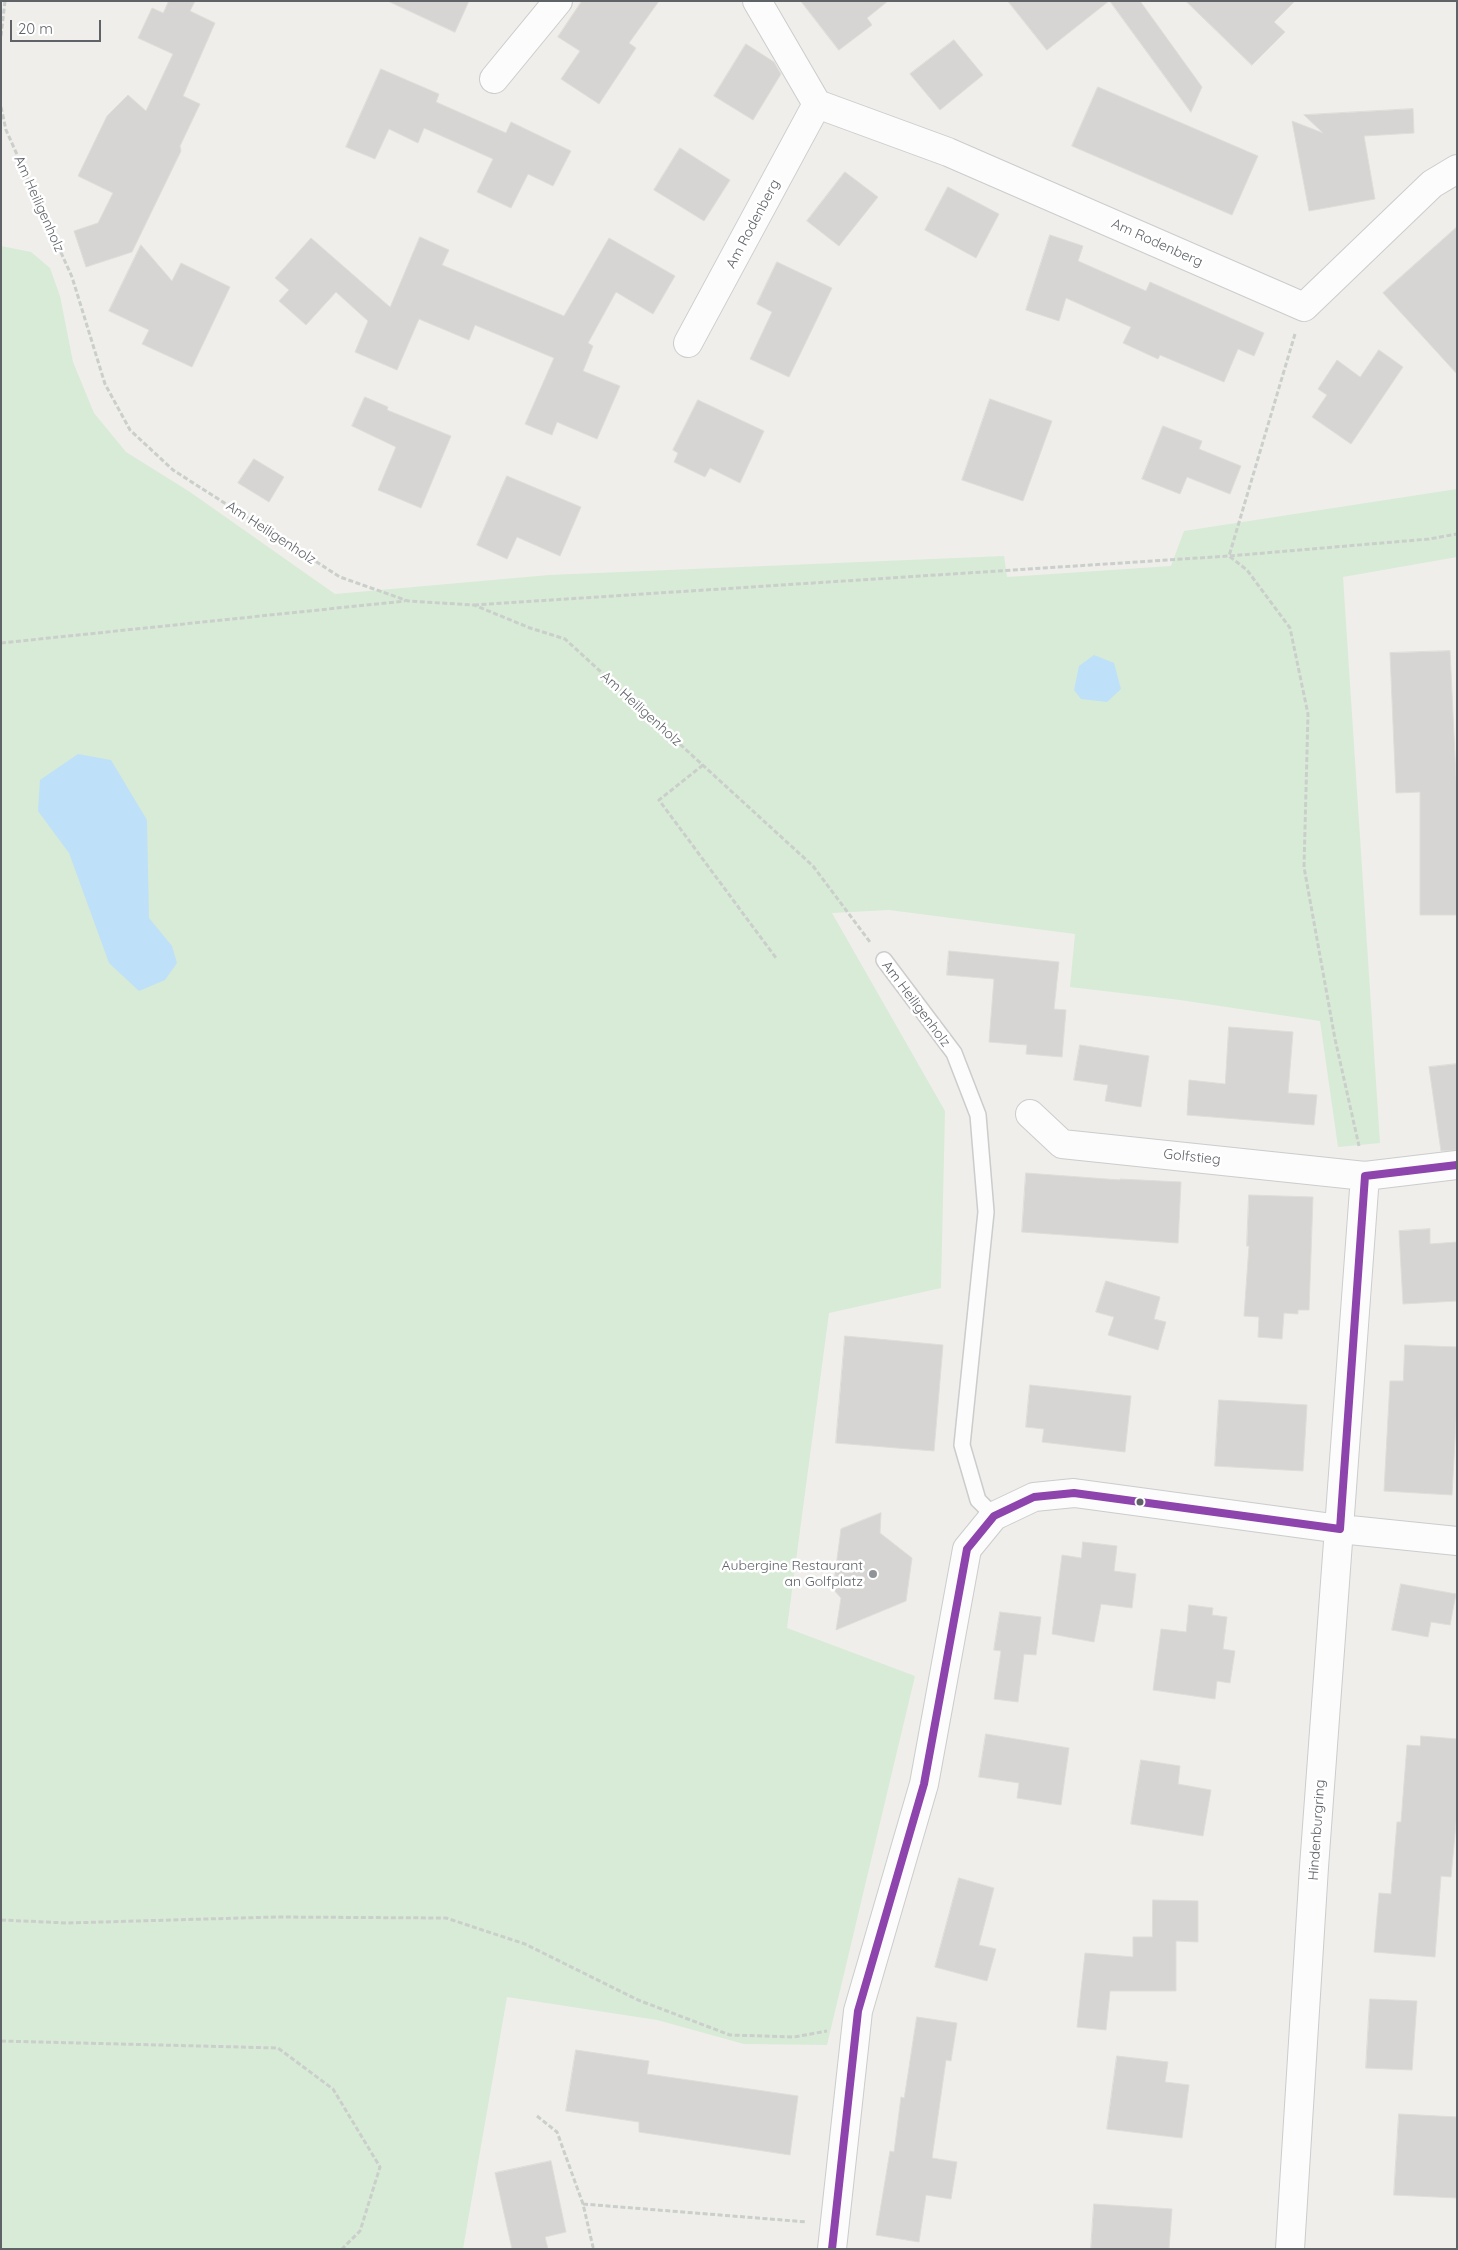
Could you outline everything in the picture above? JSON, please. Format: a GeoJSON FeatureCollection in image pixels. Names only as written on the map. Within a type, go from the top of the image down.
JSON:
{"type":"FeatureCollection","features":[{"type":"Feature","properties":{"kind":"street"},"geometry":{"type":"LineString","coordinates":[[494,79],[558,1]]}},
{"type":"Feature","properties":{"kind":"street"},"geometry":{"type":"LineString","coordinates":[[757,1],[817,104]]}},
{"type":"Feature","properties":{"kind":"street","name":"Am Rodenberg"},"geometry":{"type":"LineString","coordinates":[[688,344],[817,104],[948,152],[1304,307]]}},
{"type":"Feature","properties":{"kind":"street"},"geometry":{"type":"LineString","coordinates":[[1304,307],[1432,184],[1457,169]]}},
{"type":"Feature","properties":{"kind":"street","name":"Golfstieg"},"geometry":{"type":"LineString","coordinates":[[1030,1114],[1062,1144],[1365,1176],[1457,1165]]}},
{"type":"Feature","properties":{"kind":"street","name":"Hindenburgring"},"geometry":{"type":"LineString","coordinates":[[1290,2249],[1314,1867],[1365,1176]]}},
{"type":"Feature","properties":{"kind":"street"},"geometry":{"type":"LineString","coordinates":[[833,2237],[858,2011],[924,1784],[967,1549],[994,1516],[1034,1498],[1074,1494],[1340,1529],[1457,1541]]}},
{"type":"Feature","properties":{"kind":"lane","name":"Am Heiligenholz"},"geometry":{"type":"LineString","coordinates":[[884,960],[954,1053],[978,1115],[986,1212],[962,1445],[978,1500],[994,1516]]}},
{"type":"Feature","properties":{"kind":"path"},"geometry":{"type":"LineString","coordinates":[[1,36],[5,1]]}},
{"type":"Feature","properties":{"kind":"path","name":"Am Heiligenholz"},"geometry":{"type":"LineString","coordinates":[[1,108],[6,130],[72,277],[104,384],[130,430],[173,470],[340,577],[408,601],[474,605],[530,628],[565,639],[813,866],[884,960]]}},
{"type":"Feature","properties":{"kind":"path"},"geometry":{"type":"LineString","coordinates":[[1229,556],[1304,307]]}},
{"type":"Feature","properties":{"kind":"path"},"geometry":{"type":"LineString","coordinates":[[474,605],[1229,556],[1429,539],[1457,534]]}},
{"type":"Feature","properties":{"kind":"path"},"geometry":{"type":"LineString","coordinates":[[1229,556],[1247,570],[1290,628],[1308,714],[1304,868],[1335,1039],[1365,1176]]}},
{"type":"Feature","properties":{"kind":"path"},"geometry":{"type":"LineString","coordinates":[[1,643],[408,601]]}},
{"type":"Feature","properties":{"kind":"path"},"geometry":{"type":"LineString","coordinates":[[703,765],[659,800],[776,958]]}},
{"type":"Feature","properties":{"kind":"path"},"geometry":{"type":"LineString","coordinates":[[1,1920],[67,1923],[276,1917],[446,1918],[524,1944],[638,2000],[730,2035],[794,2037],[836,2030]]}},
{"type":"Feature","properties":{"kind":"path"},"geometry":{"type":"LineString","coordinates":[[1,2041],[278,2048],[333,2089],[380,2167],[360,2231],[342,2249]]}},
{"type":"Feature","properties":{"kind":"path"},"geometry":{"type":"LineString","coordinates":[[537,2116],[557,2132],[583,2204],[594,2247],[590,2249]]}},
{"type":"Feature","properties":{"kind":"path"},"geometry":{"type":"LineString","coordinates":[[583,2204],[833,2237]]}},
{"type":"Feature","properties":{"kind":"green space"},"geometry":{"type":"Polygon","coordinates":[[[1,246],[31,252],[50,268],[60,296],[73,362],[94,413],[126,452],[190,492],[335,594],[549,575],[1004,556],[1007,577],[1171,566],[1184,531],[1457,489],[1457,557],[1343,577],[1380,1143],[1338,1147],[1320,1021],[1180,1000],[1070,987],[1075,934],[889,910],[832,913],[945,1111],[941,1288],[829,1313],[787,1628],[915,1676],[827,2045],[744,2044],[657,2020],[507,1997],[463,2249],[1,2249],[1,246]]]}},
{"type":"Feature","properties":{"kind":"water"},"geometry":{"type":"Polygon","coordinates":[[[1094,655],[1114,663],[1121,689],[1107,702],[1081,699],[1074,690],[1079,666],[1094,655]]]}},
{"type":"Feature","properties":{"kind":"water"},"geometry":{"type":"Polygon","coordinates":[[[78,754],[111,760],[147,820],[149,918],[172,946],[177,963],[165,980],[139,991],[109,963],[69,853],[38,811],[40,780],[78,754]]]}},
{"type":"Feature","properties":{"kind":"building"},"geometry":{"type":"Polygon","coordinates":[[[169,1],[195,1],[190,11],[215,23],[183,96],[200,104],[180,146],[181,151],[132,252],[86,267],[74,231],[98,223],[113,193],[78,176],[107,116],[128,95],[146,111],[173,54],[138,38],[152,8],[163,13],[169,1]]]}},
{"type":"Feature","properties":{"kind":"building"},"geometry":{"type":"Polygon","coordinates":[[[388,1],[469,1],[455,32],[388,1]]]}},
{"type":"Feature","properties":{"kind":"building"},"geometry":{"type":"Polygon","coordinates":[[[582,1],[659,1],[629,43],[636,48],[599,104],[561,79],[580,51],[558,37],[582,1]]]}},
{"type":"Feature","properties":{"kind":"building"},"geometry":{"type":"Polygon","coordinates":[[[801,1],[888,1],[867,18],[872,25],[839,50],[801,1]]]}},
{"type":"Feature","properties":{"kind":"building"},"geometry":{"type":"Polygon","coordinates":[[[1008,1],[1109,1],[1047,50],[1008,1]]]}},
{"type":"Feature","properties":{"kind":"building"},"geometry":{"type":"Polygon","coordinates":[[[1110,1],[1140,1],[1202,87],[1191,112],[1110,1]]]}},
{"type":"Feature","properties":{"kind":"building"},"geometry":{"type":"Polygon","coordinates":[[[1186,1],[1295,1],[1274,22],[1285,32],[1252,65],[1186,1]]]}},
{"type":"Feature","properties":{"kind":"building"},"geometry":{"type":"Polygon","coordinates":[[[954,40],[983,75],[940,110],[910,74],[954,40]]]}},
{"type":"Feature","properties":{"kind":"building"},"geometry":{"type":"Polygon","coordinates":[[[746,44],[774,62],[781,74],[753,120],[714,96],[746,44]]]}},
{"type":"Feature","properties":{"kind":"building"},"geometry":{"type":"Polygon","coordinates":[[[381,69],[439,94],[436,102],[506,133],[511,122],[571,151],[553,186],[528,174],[511,208],[477,192],[493,159],[424,128],[418,143],[389,129],[375,159],[346,147],[381,69]]]}},
{"type":"Feature","properties":{"kind":"building"},"geometry":{"type":"Polygon","coordinates":[[[1098,87],[1258,156],[1232,215],[1072,146],[1098,87]]]}},
{"type":"Feature","properties":{"kind":"building"},"geometry":{"type":"Polygon","coordinates":[[[1413,109],[1414,133],[1364,136],[1375,199],[1309,211],[1292,121],[1323,133],[1304,115],[1413,109]]]}},
{"type":"Feature","properties":{"kind":"building"},"geometry":{"type":"Polygon","coordinates":[[[680,148],[730,180],[704,221],[654,190],[680,148]]]}},
{"type":"Feature","properties":{"kind":"building"},"geometry":{"type":"Polygon","coordinates":[[[845,172],[878,197],[839,246],[807,221],[845,172]]]}},
{"type":"Feature","properties":{"kind":"building"},"geometry":{"type":"Polygon","coordinates":[[[948,187],[999,214],[976,258],[925,230],[948,187]]]}},
{"type":"Feature","properties":{"kind":"building"},"geometry":{"type":"Polygon","coordinates":[[[1457,227],[1457,374],[1383,293],[1457,227]]]}},
{"type":"Feature","properties":{"kind":"building"},"geometry":{"type":"Polygon","coordinates":[[[1050,235],[1083,246],[1078,261],[1146,291],[1150,282],[1264,333],[1254,356],[1238,349],[1224,382],[1160,355],[1158,359],[1123,343],[1131,327],[1066,298],[1059,321],[1026,310],[1050,235]]]}},
{"type":"Feature","properties":{"kind":"building"},"geometry":{"type":"Polygon","coordinates":[[[420,237],[449,250],[442,265],[564,316],[609,238],[675,276],[653,314],[616,292],[588,343],[593,346],[583,371],[620,386],[597,439],[557,422],[552,435],[525,424],[554,358],[475,325],[469,340],[419,319],[397,370],[355,352],[368,321],[336,292],[306,325],[279,301],[289,290],[275,278],[311,238],[390,307],[420,237]]]}},
{"type":"Feature","properties":{"kind":"building"},"geometry":{"type":"Polygon","coordinates":[[[141,245],[172,281],[181,263],[230,287],[192,367],[142,344],[149,330],[109,311],[141,245]]]}},
{"type":"Feature","properties":{"kind":"building"},"geometry":{"type":"Polygon","coordinates":[[[777,262],[832,288],[789,377],[750,359],[772,312],[757,304],[777,262]]]}},
{"type":"Feature","properties":{"kind":"building"},"geometry":{"type":"Polygon","coordinates":[[[1379,350],[1403,367],[1351,444],[1312,417],[1327,395],[1318,389],[1337,360],[1360,377],[1379,350]]]}},
{"type":"Feature","properties":{"kind":"building"},"geometry":{"type":"Polygon","coordinates":[[[365,397],[388,407],[387,410],[451,436],[421,508],[378,490],[396,447],[352,426],[365,397]]]}},
{"type":"Feature","properties":{"kind":"building"},"geometry":{"type":"Polygon","coordinates":[[[990,399],[1052,421],[1023,501],[962,480],[990,399]]]}},
{"type":"Feature","properties":{"kind":"building"},"geometry":{"type":"Polygon","coordinates":[[[698,400],[764,431],[740,483],[710,468],[705,477],[674,462],[678,453],[673,450],[698,400]]]}},
{"type":"Feature","properties":{"kind":"building"},"geometry":{"type":"Polygon","coordinates":[[[1163,426],[1202,441],[1199,449],[1241,466],[1230,494],[1187,477],[1180,494],[1142,479],[1163,426]]]}},
{"type":"Feature","properties":{"kind":"building"},"geometry":{"type":"Polygon","coordinates":[[[254,459],[284,477],[269,502],[238,483],[254,459]]]}},
{"type":"Feature","properties":{"kind":"building"},"geometry":{"type":"Polygon","coordinates":[[[507,476],[581,507],[560,556],[517,537],[507,559],[477,545],[507,476]]]}},
{"type":"Feature","properties":{"kind":"building"},"geometry":{"type":"Polygon","coordinates":[[[1450,651],[1457,798],[1457,915],[1420,915],[1420,792],[1396,793],[1390,653],[1450,651]]]}},
{"type":"Feature","properties":{"kind":"building"},"geometry":{"type":"Polygon","coordinates":[[[949,951],[1059,962],[1054,1009],[1066,1010],[1062,1057],[1026,1054],[1027,1045],[989,1042],[994,979],[947,975],[949,951]]]}},
{"type":"Feature","properties":{"kind":"building"},"geometry":{"type":"Polygon","coordinates":[[[1229,1027],[1293,1032],[1288,1093],[1317,1095],[1314,1125],[1187,1115],[1189,1080],[1225,1084],[1229,1027]]]}},
{"type":"Feature","properties":{"kind":"building"},"geometry":{"type":"Polygon","coordinates":[[[1080,1045],[1149,1056],[1141,1107],[1105,1101],[1108,1085],[1074,1080],[1080,1045]]]}},
{"type":"Feature","properties":{"kind":"building"},"geometry":{"type":"Polygon","coordinates":[[[1457,1064],[1457,1150],[1441,1151],[1429,1067],[1457,1064]]]}},
{"type":"Feature","properties":{"kind":"building"},"geometry":{"type":"Polygon","coordinates":[[[1026,1173],[1120,1180],[1181,1182],[1178,1243],[1022,1232],[1026,1173]]]}},
{"type":"Feature","properties":{"kind":"building"},"geometry":{"type":"Polygon","coordinates":[[[1249,1195],[1313,1197],[1309,1310],[1298,1310],[1298,1314],[1284,1313],[1282,1339],[1258,1337],[1259,1317],[1244,1316],[1249,1246],[1247,1246],[1249,1195]]]}},
{"type":"Feature","properties":{"kind":"building"},"geometry":{"type":"Polygon","coordinates":[[[1430,1229],[1430,1244],[1457,1242],[1457,1301],[1403,1304],[1399,1231],[1430,1229]]]}},
{"type":"Feature","properties":{"kind":"building"},"geometry":{"type":"Polygon","coordinates":[[[1106,1281],[1160,1297],[1154,1319],[1166,1322],[1158,1350],[1108,1335],[1114,1317],[1096,1312],[1106,1281]]]}},
{"type":"Feature","properties":{"kind":"building"},"geometry":{"type":"Polygon","coordinates":[[[845,1336],[943,1345],[934,1451],[836,1443],[845,1336]]]}},
{"type":"Feature","properties":{"kind":"building"},"geometry":{"type":"Polygon","coordinates":[[[1405,1345],[1457,1347],[1457,1403],[1452,1495],[1384,1491],[1390,1381],[1403,1381],[1405,1345]]]}},
{"type":"Feature","properties":{"kind":"building"},"geometry":{"type":"Polygon","coordinates":[[[1030,1385],[1131,1396],[1125,1452],[1042,1442],[1044,1429],[1026,1427],[1030,1385]]]}},
{"type":"Feature","properties":{"kind":"building"},"geometry":{"type":"Polygon","coordinates":[[[1219,1400],[1307,1405],[1303,1471],[1215,1466],[1219,1400]]]}},
{"type":"Feature","properties":{"kind":"building","name":"Aubergine Restaurant an Golfplatz"},"geometry":{"type":"Polygon","coordinates":[[[881,1513],[880,1533],[912,1558],[906,1601],[836,1630],[841,1598],[833,1589],[841,1529],[881,1513]]]}},
{"type":"Feature","properties":{"kind":"building"},"geometry":{"type":"Polygon","coordinates":[[[1083,1542],[1117,1546],[1114,1571],[1136,1574],[1132,1608],[1101,1604],[1094,1642],[1052,1634],[1062,1555],[1081,1558],[1083,1542]]]}},
{"type":"Feature","properties":{"kind":"building"},"geometry":{"type":"Polygon","coordinates":[[[1401,1584],[1456,1594],[1450,1625],[1431,1622],[1428,1637],[1392,1630],[1401,1584]]]}},
{"type":"Feature","properties":{"kind":"building"},"geometry":{"type":"Polygon","coordinates":[[[1189,1605],[1213,1608],[1212,1615],[1227,1617],[1223,1649],[1235,1651],[1230,1683],[1217,1681],[1215,1699],[1153,1690],[1161,1629],[1186,1632],[1189,1605]]]}},
{"type":"Feature","properties":{"kind":"building"},"geometry":{"type":"Polygon","coordinates":[[[1000,1612],[1041,1617],[1036,1655],[1024,1654],[1018,1702],[994,1699],[1001,1651],[994,1650],[1000,1612]]]}},
{"type":"Feature","properties":{"kind":"building"},"geometry":{"type":"Polygon","coordinates":[[[986,1734],[1069,1748],[1061,1805],[1017,1798],[1019,1783],[979,1777],[986,1734]]]}},
{"type":"Feature","properties":{"kind":"building"},"geometry":{"type":"Polygon","coordinates":[[[1421,1736],[1457,1739],[1457,1813],[1451,1877],[1441,1876],[1435,1957],[1374,1952],[1379,1893],[1391,1894],[1397,1822],[1401,1822],[1407,1745],[1420,1746],[1421,1736]]]}},
{"type":"Feature","properties":{"kind":"building"},"geometry":{"type":"Polygon","coordinates":[[[1141,1760],[1180,1766],[1178,1784],[1211,1790],[1203,1836],[1131,1824],[1141,1760]]]}},
{"type":"Feature","properties":{"kind":"building"},"geometry":{"type":"Polygon","coordinates":[[[959,1878],[994,1888],[979,1945],[996,1949],[987,1981],[935,1967],[959,1878]]]}},
{"type":"Feature","properties":{"kind":"building"},"geometry":{"type":"Polygon","coordinates":[[[1153,1900],[1198,1901],[1198,1942],[1176,1941],[1176,1991],[1110,1991],[1106,2030],[1077,2027],[1085,1953],[1133,1957],[1133,1937],[1152,1937],[1153,1900]]]}},
{"type":"Feature","properties":{"kind":"building"},"geometry":{"type":"Polygon","coordinates":[[[1370,1999],[1417,2001],[1412,2070],[1366,2068],[1370,1999]]]}},
{"type":"Feature","properties":{"kind":"building"},"geometry":{"type":"Polygon","coordinates":[[[917,2017],[957,2023],[951,2061],[946,2060],[932,2158],[957,2162],[951,2199],[926,2195],[919,2242],[876,2235],[890,2151],[894,2152],[901,2097],[904,2098],[917,2017]]]}},
{"type":"Feature","properties":{"kind":"building"},"geometry":{"type":"Polygon","coordinates":[[[576,2050],[649,2061],[647,2074],[798,2096],[790,2155],[639,2132],[639,2122],[566,2111],[576,2050]]]}},
{"type":"Feature","properties":{"kind":"building"},"geometry":{"type":"Polygon","coordinates":[[[1117,2056],[1168,2062],[1165,2082],[1189,2085],[1182,2138],[1107,2129],[1117,2056]]]}},
{"type":"Feature","properties":{"kind":"building"},"geometry":{"type":"Polygon","coordinates":[[[1399,2114],[1457,2117],[1457,2198],[1394,2195],[1399,2114]]]}},
{"type":"Feature","properties":{"kind":"building"},"geometry":{"type":"Polygon","coordinates":[[[551,2161],[566,2232],[545,2237],[548,2249],[512,2249],[495,2173],[551,2161]]]}},
{"type":"Feature","properties":{"kind":"building"},"geometry":{"type":"Polygon","coordinates":[[[1094,2204],[1172,2209],[1169,2249],[1091,2249],[1094,2204]]]}},
{"type":"Feature","properties":{"kind":"transit line"},"geometry":{"type":"LineString","coordinates":[[832,2249],[858,2011],[924,1784],[967,1549],[994,1516],[1034,1497],[1074,1493],[1340,1529],[1365,1176],[1457,1165]]}},
{"type":"Feature","properties":{"kind":"place","name":"Aubergine Restaurant an Golfplatz"},"geometry":{"type":"Point","coordinates":[873,1574]}}]}
